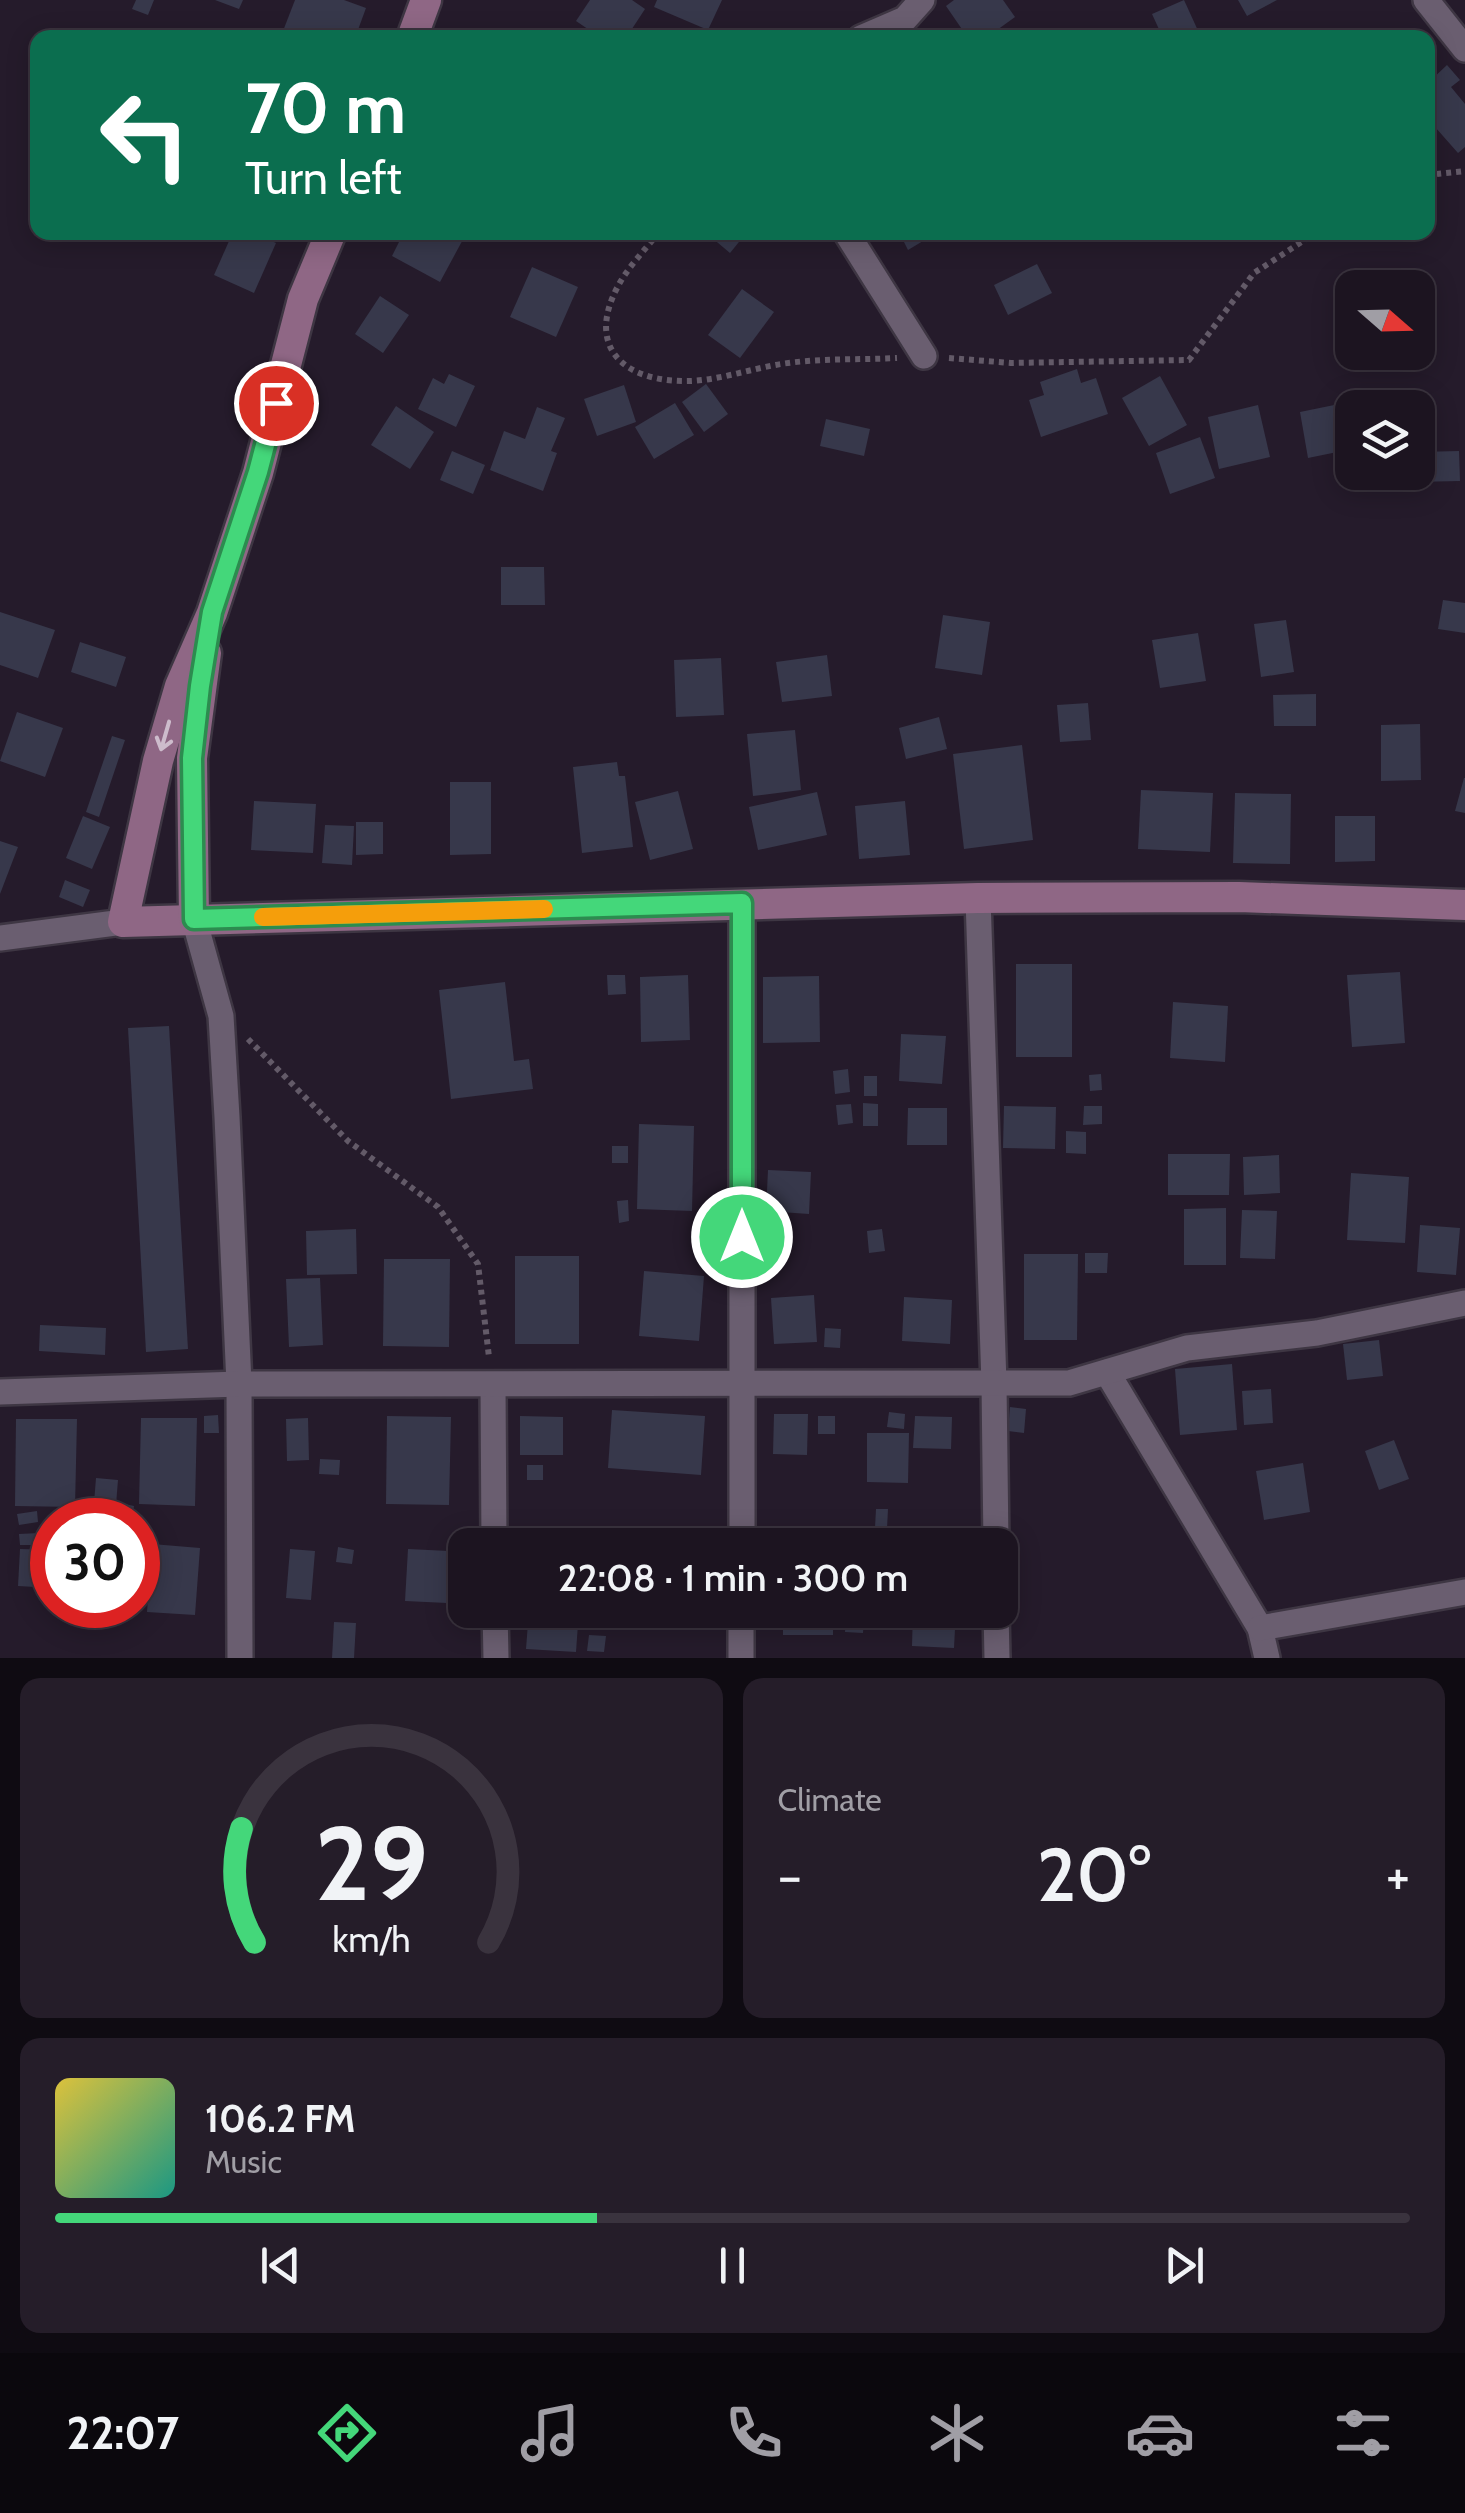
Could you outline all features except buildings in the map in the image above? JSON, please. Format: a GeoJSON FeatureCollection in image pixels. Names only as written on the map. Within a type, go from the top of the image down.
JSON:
{"type":"FeatureCollection","features":[{"type":"Feature","properties":{"kind":"main road"},"geometry":{"type":"LineString","coordinates":[[415,30],[426,0]]}},
{"type":"Feature","properties":{"kind":"main road"},"geometry":{"type":"LineString","coordinates":[[328,240],[303,299],[258,472],[212,612],[180,686],[163,742],[123,922],[978,898],[1239,897],[1465,905]]}},
{"type":"Feature","properties":{"kind":"main road"},"geometry":{"type":"LineString","coordinates":[[194,919],[192,758],[212,612]]}},
{"type":"Feature","properties":{"kind":"street"},"geometry":{"type":"LineString","coordinates":[[880,30],[905,19],[922,0]]}},
{"type":"Feature","properties":{"kind":"street"},"geometry":{"type":"LineString","coordinates":[[1426,0],[1465,49]]}},
{"type":"Feature","properties":{"kind":"street"},"geometry":{"type":"LineString","coordinates":[[851,240],[924,356]]}},
{"type":"Feature","properties":{"kind":"street"},"geometry":{"type":"LineString","coordinates":[[978,898],[996,1528]]}},
{"type":"Feature","properties":{"kind":"street"},"geometry":{"type":"LineString","coordinates":[[742,903],[742,1528]]}},
{"type":"Feature","properties":{"kind":"street"},"geometry":{"type":"LineString","coordinates":[[194,919],[220,1016],[239,1384],[240,1658]]}},
{"type":"Feature","properties":{"kind":"street"},"geometry":{"type":"LineString","coordinates":[[0,938],[123,922]]}},
{"type":"Feature","properties":{"kind":"street"},"geometry":{"type":"LineString","coordinates":[[0,1392],[239,1384],[1070,1383],[1187,1348],[1317,1333],[1465,1303]]}},
{"type":"Feature","properties":{"kind":"street"},"geometry":{"type":"LineString","coordinates":[[1107,1372],[1260,1628],[1267,1658]]}},
{"type":"Feature","properties":{"kind":"street"},"geometry":{"type":"LineString","coordinates":[[492,1385],[494,1528]]}},
{"type":"Feature","properties":{"kind":"street"},"geometry":{"type":"LineString","coordinates":[[1260,1628],[1465,1592]]}},
{"type":"Feature","properties":{"kind":"street"},"geometry":{"type":"LineString","coordinates":[[495,1628],[496,1658]]}},
{"type":"Feature","properties":{"kind":"street"},"geometry":{"type":"LineString","coordinates":[[742,1628],[742,1658]]}},
{"type":"Feature","properties":{"kind":"street"},"geometry":{"type":"LineString","coordinates":[[996,1628],[996,1658]]}},
{"type":"Feature","properties":{"kind":"path"},"geometry":{"type":"LineString","coordinates":[[1435,175],[1465,171]]}},
{"type":"Feature","properties":{"kind":"path"},"geometry":{"type":"LineString","coordinates":[[220,1016],[268,1056],[348,1141],[438,1207],[478,1264],[492,1385]]}},
{"type":"Feature","properties":{"kind":"slow traffic"},"geometry":{"type":"LineString","coordinates":[[263,917],[544,909]]}},
{"type":"Feature","properties":{"kind":"route"},"geometry":{"type":"LineString","coordinates":[[276,403],[212,612],[200,686],[192,758],[194,919],[742,903],[742,1237]]}}]}
